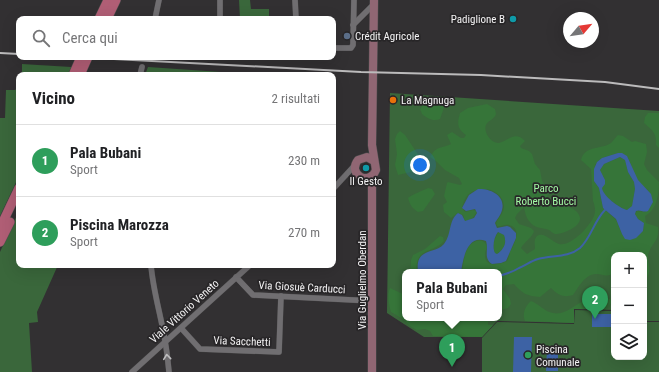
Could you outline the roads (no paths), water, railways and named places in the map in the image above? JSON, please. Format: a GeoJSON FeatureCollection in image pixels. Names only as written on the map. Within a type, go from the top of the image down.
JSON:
{"type":"FeatureCollection","features":[{"type":"Feature","properties":{"kind":"main road"},"geometry":{"type":"LineString","coordinates":[[100,16],[108,0]]}},
{"type":"Feature","properties":{"kind":"main road"},"geometry":{"type":"LineString","coordinates":[[108,16],[116,0]]}},
{"type":"Feature","properties":{"kind":"main road","name":"Via Guglielmo Oberdan"},"geometry":{"type":"LineString","coordinates":[[372,372],[373,189],[370,177],[376,170],[370,159],[372,145],[374,2]]}},
{"type":"Feature","properties":{"kind":"main road"},"geometry":{"type":"LineString","coordinates":[[74,72],[80,60]]}},
{"type":"Feature","properties":{"kind":"main road"},"geometry":{"type":"LineString","coordinates":[[81,72],[87,60]]}},
{"type":"Feature","properties":{"kind":"main road"},"geometry":{"type":"LineString","coordinates":[[370,159],[361,158],[355,165],[356,172],[353,173],[360,177],[370,177]]}},
{"type":"Feature","properties":{"kind":"main road"},"geometry":{"type":"LineString","coordinates":[[0,228],[16,194]]}},
{"type":"Feature","properties":{"kind":"main road"},"geometry":{"type":"LineString","coordinates":[[0,242],[16,209]]}},
{"type":"Feature","properties":{"kind":"street"},"geometry":{"type":"LineString","coordinates":[[156,16],[159,0]]}},
{"type":"Feature","properties":{"kind":"street"},"geometry":{"type":"LineString","coordinates":[[220,0],[220,16]]}},
{"type":"Feature","properties":{"kind":"street"},"geometry":{"type":"LineString","coordinates":[[295,0],[296,16]]}},
{"type":"Feature","properties":{"kind":"street"},"geometry":{"type":"LineString","coordinates":[[336,48],[351,48],[353,45],[354,0]]}},
{"type":"Feature","properties":{"kind":"street"},"geometry":{"type":"LineString","coordinates":[[353,25],[374,2]]}},
{"type":"Feature","properties":{"kind":"street"},"geometry":{"type":"LineString","coordinates":[[141,72],[142,67]]}},
{"type":"Feature","properties":{"kind":"street"},"geometry":{"type":"LineString","coordinates":[[336,187],[353,173]]}},
{"type":"Feature","properties":{"kind":"street"},"geometry":{"type":"LineString","coordinates":[[151,268],[156,304],[166,342],[169,372]]}},
{"type":"Feature","properties":{"kind":"street","name":"Viale Vittorio Veneto"},"geometry":{"type":"LineString","coordinates":[[132,372],[246,268]]}},
{"type":"Feature","properties":{"kind":"street","name":"Via Giosuè Carducci"},"geometry":{"type":"LineString","coordinates":[[236,277],[253,295],[373,301]]}},
{"type":"Feature","properties":{"kind":"street","name":"Via Sacchetti"},"geometry":{"type":"LineString","coordinates":[[181,328],[200,349],[279,352],[281,296]]}},
{"type":"Feature","properties":{"kind":"water"},"geometry":{"type":"Polygon","coordinates":[[[618,153],[622,153],[627,156],[638,180],[651,194],[653,202],[648,211],[636,211],[635,214],[638,219],[644,223],[643,231],[636,238],[630,240],[625,239],[616,219],[603,208],[599,188],[594,181],[594,169],[597,162],[602,158],[618,153]],[[620,157],[604,164],[600,170],[605,180],[605,184],[602,188],[605,195],[616,204],[627,210],[632,206],[635,189],[634,182],[628,172],[625,160],[620,157]]]}},
{"type":"Feature","properties":{"kind":"water"},"geometry":{"type":"Polygon","coordinates":[[[478,189],[491,191],[499,196],[503,205],[500,215],[495,223],[497,228],[507,226],[516,233],[516,238],[506,261],[492,264],[489,262],[486,241],[480,240],[474,241],[470,244],[467,249],[462,269],[418,269],[419,259],[422,255],[435,250],[444,244],[451,224],[458,213],[462,215],[465,221],[474,218],[477,213],[475,209],[466,211],[462,208],[469,195],[478,189]],[[498,232],[494,242],[495,253],[497,254],[501,250],[505,241],[504,235],[498,232]]]}},
{"type":"Feature","properties":{"kind":"water"},"geometry":{"type":"Polygon","coordinates":[[[592,314],[611,314],[611,327],[592,327],[592,314]]]}},
{"type":"Feature","properties":{"kind":"water"},"geometry":{"type":"Polygon","coordinates":[[[514,337],[532,337],[531,372],[513,372],[514,337]]]}},
{"type":"Feature","properties":{"kind":"water"},"geometry":{"type":"Polygon","coordinates":[[[547,349],[558,350],[558,371],[546,371],[547,349]]]}},
{"type":"Feature","properties":{"kind":"waterway"},"geometry":{"type":"LineString","coordinates":[[502,275],[512,272],[538,259],[565,255],[580,248],[605,210]]}},
{"type":"Feature","properties":{"kind":"railway"},"geometry":{"type":"LineString","coordinates":[[0,53],[16,54]]}},
{"type":"Feature","properties":{"kind":"railway"},"geometry":{"type":"LineString","coordinates":[[133,60],[361,72],[481,75],[605,82],[659,89]]}},
{"type":"Feature","properties":{"kind":"place","name":"Padiglione B"},"geometry":{"type":"Point","coordinates":[513,19]}},
{"type":"Feature","properties":{"kind":"place","name":"Crédit Agricole"},"geometry":{"type":"Point","coordinates":[347,36]}},
{"type":"Feature","properties":{"kind":"place","name":"La Magnuga"},"geometry":{"type":"Point","coordinates":[393,100]}},
{"type":"Feature","properties":{"kind":"place","name":"Il Gesto"},"geometry":{"type":"Point","coordinates":[366,168]}},
{"type":"Feature","properties":{"kind":"place","name":"Piscina Marozza"},"geometry":{"type":"Point","coordinates":[595,319]}},
{"type":"Feature","properties":{"kind":"place","name":"Piscina Comunale"},"geometry":{"type":"Point","coordinates":[528,355]}},
{"type":"Feature","properties":{"kind":"place","name":"Pala Bubani"},"geometry":{"type":"Point","coordinates":[452,367]}},
{"type":"Feature","properties":{"kind":"park label","name":"Parco Roberto Bucci"},"geometry":{"type":"Point","coordinates":[546,194]}}]}
